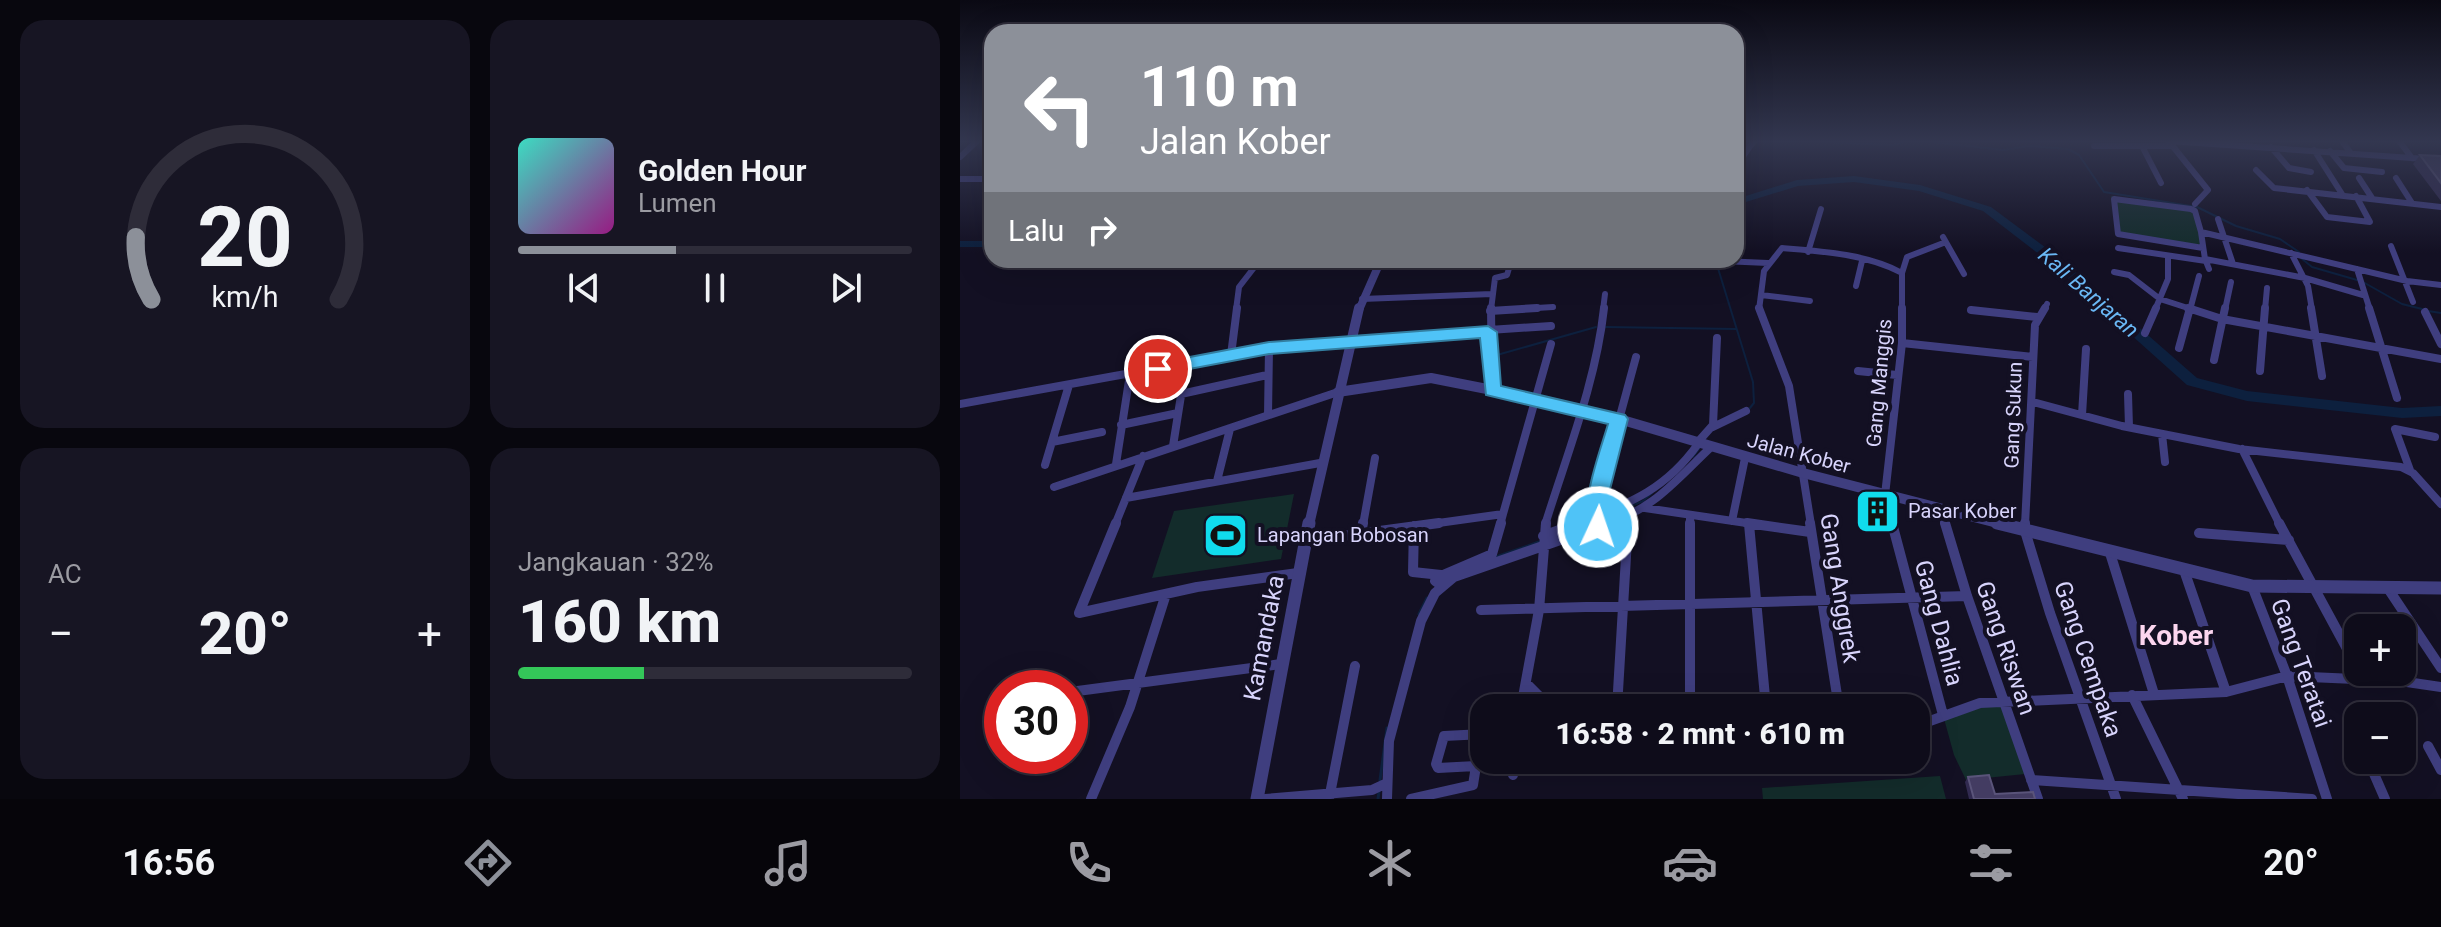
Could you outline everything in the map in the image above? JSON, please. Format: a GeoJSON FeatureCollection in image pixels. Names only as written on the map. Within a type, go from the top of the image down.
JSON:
{"type":"FeatureCollection","features":[{"type":"Feature","properties":{"kind":"street"},"geometry":{"type":"LineString","coordinates":[[2159,178],[2161,183]]}},
{"type":"Feature","properties":{"kind":"street"},"geometry":{"type":"LineString","coordinates":[[2195,204],[2208,190],[2199,178]]}},
{"type":"Feature","properties":{"kind":"street"},"geometry":{"type":"LineString","coordinates":[[2264,178],[2274,188],[2441,207]]}},
{"type":"Feature","properties":{"kind":"street"},"geometry":{"type":"LineString","coordinates":[[2332,178],[2342,194]]}},
{"type":"Feature","properties":{"kind":"street"},"geometry":{"type":"LineString","coordinates":[[2359,178],[2372,198]]}},
{"type":"Feature","properties":{"kind":"street"},"geometry":{"type":"LineString","coordinates":[[2396,178],[2412,203]]}},
{"type":"Feature","properties":{"kind":"street"},"geometry":{"type":"LineString","coordinates":[[960,179],[984,179]]}},
{"type":"Feature","properties":{"kind":"street"},"geometry":{"type":"LineString","coordinates":[[2307,190],[2327,217],[2370,222],[2356,196]]}},
{"type":"Feature","properties":{"kind":"street"},"geometry":{"type":"LineString","coordinates":[[2203,248],[2118,234],[2114,199],[2195,211],[2207,263]]}},
{"type":"Feature","properties":{"kind":"street"},"geometry":{"type":"LineString","coordinates":[[1808,252],[1821,209]]}},
{"type":"Feature","properties":{"kind":"street"},"geometry":{"type":"LineString","coordinates":[[2218,219],[2233,264]]}},
{"type":"Feature","properties":{"kind":"street"},"geometry":{"type":"LineString","coordinates":[[2201,232],[2292,253],[2359,277],[2441,285]]}},
{"type":"Feature","properties":{"kind":"street"},"geometry":{"type":"LineString","coordinates":[[1902,274],[1907,257],[1944,240],[1964,274]]}},
{"type":"Feature","properties":{"kind":"street"},"geometry":{"type":"LineString","coordinates":[[2391,246],[2413,302]]}},
{"type":"Feature","properties":{"kind":"street"},"geometry":{"type":"LineString","coordinates":[[1810,301],[1761,295],[1763,273],[1782,248],[1897,268],[1902,274]]}},
{"type":"Feature","properties":{"kind":"street"},"geometry":{"type":"LineString","coordinates":[[2118,248],[2207,263],[2233,264],[2305,278],[2363,295]]}},
{"type":"Feature","properties":{"kind":"street"},"geometry":{"type":"LineString","coordinates":[[2292,253],[2305,278],[2322,376]]}},
{"type":"Feature","properties":{"kind":"street"},"geometry":{"type":"LineString","coordinates":[[2145,333],[2168,279],[2168,256]]}},
{"type":"Feature","properties":{"kind":"street"},"geometry":{"type":"LineString","coordinates":[[1856,286],[1862,261]]}},
{"type":"Feature","properties":{"kind":"street"},"geometry":{"type":"LineString","coordinates":[[1744,262],[1768,263]]}},
{"type":"Feature","properties":{"kind":"street"},"geometry":{"type":"LineString","coordinates":[[1231,355],[1239,287],[1253,268]]}},
{"type":"Feature","properties":{"kind":"street","name":"Kamandaka"},"geometry":{"type":"LineString","coordinates":[[1257,799],[1320,463],[1349,342],[1362,299],[1377,268]]}},
{"type":"Feature","properties":{"kind":"street"},"geometry":{"type":"LineString","coordinates":[[1492,390],[1489,331],[1492,294],[1495,278],[1507,275],[1509,268]]}},
{"type":"Feature","properties":{"kind":"street"},"geometry":{"type":"LineString","coordinates":[[2114,272],[2129,275],[2160,299],[2222,319],[2441,359]]}},
{"type":"Feature","properties":{"kind":"street","name":"Gang Manggis"},"geometry":{"type":"LineString","coordinates":[[1885,495],[1902,343],[1902,274]]}},
{"type":"Feature","properties":{"kind":"street"},"geometry":{"type":"LineString","coordinates":[[2179,348],[2199,276]]}},
{"type":"Feature","properties":{"kind":"street"},"geometry":{"type":"LineString","coordinates":[[2359,277],[2397,398]]}},
{"type":"Feature","properties":{"kind":"street"},"geometry":{"type":"LineString","coordinates":[[2214,360],[2231,282]]}},
{"type":"Feature","properties":{"kind":"street"},"geometry":{"type":"LineString","coordinates":[[2260,371],[2267,288]]}},
{"type":"Feature","properties":{"kind":"street"},"geometry":{"type":"LineString","coordinates":[[1362,299],[1492,294]]}},
{"type":"Feature","properties":{"kind":"street"},"geometry":{"type":"LineString","coordinates":[[1524,694],[1539,610],[1543,540],[1602,329],[1605,294]]}},
{"type":"Feature","properties":{"kind":"street","name":"Gang Anggrek"},"geometry":{"type":"LineString","coordinates":[[1761,295],[1763,325],[1787,374],[1837,694]]}},
{"type":"Feature","properties":{"kind":"street"},"geometry":{"type":"LineString","coordinates":[[1971,310],[2037,317],[2047,304]]}},
{"type":"Feature","properties":{"kind":"street"},"geometry":{"type":"LineString","coordinates":[[1490,311],[1553,307]]}},
{"type":"Feature","properties":{"kind":"street"},"geometry":{"type":"LineString","coordinates":[[2425,312],[2441,344]]}},
{"type":"Feature","properties":{"kind":"street","name":"Gang Sukun"},"geometry":{"type":"LineString","coordinates":[[2025,531],[2037,317]]}},
{"type":"Feature","properties":{"kind":"street"},"geometry":{"type":"LineString","coordinates":[[960,404],[1269,348],[1551,326]]}},
{"type":"Feature","properties":{"kind":"street"},"geometry":{"type":"LineString","coordinates":[[1414,526],[1413,572],[1440,582],[1543,540],[1597,522],[1628,517],[1645,508],[1702,445],[1713,427],[1717,338]]}},
{"type":"Feature","properties":{"kind":"street"},"geometry":{"type":"LineString","coordinates":[[1902,343],[2033,357]]}},
{"type":"Feature","properties":{"kind":"street"},"geometry":{"type":"LineString","coordinates":[[1378,789],[1421,621],[1440,582],[1491,555],[1551,344]]}},
{"type":"Feature","properties":{"kind":"street"},"geometry":{"type":"LineString","coordinates":[[1268,415],[1269,348]]}},
{"type":"Feature","properties":{"kind":"street"},"geometry":{"type":"LineString","coordinates":[[2082,415],[2086,349]]}},
{"type":"Feature","properties":{"kind":"street"},"geometry":{"type":"LineString","coordinates":[[1597,522],[1598,497],[1636,357]]}},
{"type":"Feature","properties":{"kind":"street"},"geometry":{"type":"LineString","coordinates":[[1173,446],[1186,364]]}},
{"type":"Feature","properties":{"kind":"street"},"geometry":{"type":"LineString","coordinates":[[1858,371],[1897,375]]}},
{"type":"Feature","properties":{"kind":"street"},"geometry":{"type":"LineString","coordinates":[[1116,464],[1130,374]]}},
{"type":"Feature","properties":{"kind":"street"},"geometry":{"type":"LineString","coordinates":[[1181,394],[1267,375]]}},
{"type":"Feature","properties":{"kind":"street","name":"Jalan Kober"},"geometry":{"type":"LineString","coordinates":[[1338,392],[1431,378],[1492,390],[1619,419],[1745,458],[2185,573],[2252,586],[2441,588]]}},
{"type":"Feature","properties":{"kind":"street"},"geometry":{"type":"LineString","coordinates":[[1045,465],[1069,385]]}},
{"type":"Feature","properties":{"kind":"street"},"geometry":{"type":"LineString","coordinates":[[1054,487],[1338,392]]}},
{"type":"Feature","properties":{"kind":"street"},"geometry":{"type":"LineString","coordinates":[[2128,394],[2129,427]]}},
{"type":"Feature","properties":{"kind":"street"},"geometry":{"type":"LineString","coordinates":[[2033,402],[2129,427],[2242,449],[2391,465],[2410,470]]}},
{"type":"Feature","properties":{"kind":"street"},"geometry":{"type":"LineString","coordinates":[[1713,427],[1746,411]]}},
{"type":"Feature","properties":{"kind":"street"},"geometry":{"type":"LineString","coordinates":[[1121,425],[1178,413]]}},
{"type":"Feature","properties":{"kind":"street"},"geometry":{"type":"LineString","coordinates":[[1217,481],[1230,429]]}},
{"type":"Feature","properties":{"kind":"street"},"geometry":{"type":"LineString","coordinates":[[2435,437],[2395,429],[2410,470],[2441,504]]}},
{"type":"Feature","properties":{"kind":"street"},"geometry":{"type":"LineString","coordinates":[[1052,442],[1102,432]]}},
{"type":"Feature","properties":{"kind":"street"},"geometry":{"type":"LineString","coordinates":[[2162,434],[2165,462]]}},
{"type":"Feature","properties":{"kind":"street"},"geometry":{"type":"LineString","coordinates":[[1597,522],[1640,499],[1683,465],[1702,445]]}},
{"type":"Feature","properties":{"kind":"street"},"geometry":{"type":"LineString","coordinates":[[2242,449],[2344,644]]}},
{"type":"Feature","properties":{"kind":"street"},"geometry":{"type":"LineString","coordinates":[[1143,456],[1079,613],[1166,594],[1298,573]]}},
{"type":"Feature","properties":{"kind":"street"},"geometry":{"type":"LineString","coordinates":[[1361,533],[1375,458]]}},
{"type":"Feature","properties":{"kind":"street"},"geometry":{"type":"LineString","coordinates":[[1732,521],[1745,458]]}},
{"type":"Feature","properties":{"kind":"street"},"geometry":{"type":"LineString","coordinates":[[1126,498],[1320,463]]}},
{"type":"Feature","properties":{"kind":"street","name":"Gang Dahlia"},"geometry":{"type":"LineString","coordinates":[[1885,495],[1943,715]]}},
{"type":"Feature","properties":{"kind":"street"},"geometry":{"type":"LineString","coordinates":[[1645,508],[1810,532]]}},
{"type":"Feature","properties":{"kind":"street","name":"Gang Riswan"},"geometry":{"type":"LineString","coordinates":[[1941,510],[1967,596],[2038,799]]}},
{"type":"Feature","properties":{"kind":"street"},"geometry":{"type":"LineString","coordinates":[[1305,541],[1503,514]]}},
{"type":"Feature","properties":{"kind":"street"},"geometry":{"type":"LineString","coordinates":[[1690,515],[1690,694]]}},
{"type":"Feature","properties":{"kind":"street"},"geometry":{"type":"LineString","coordinates":[[1618,694],[1628,517]]}},
{"type":"Feature","properties":{"kind":"street"},"geometry":{"type":"LineString","coordinates":[[1749,524],[1765,694]]}},
{"type":"Feature","properties":{"kind":"street","name":"Gang Cempaka"},"geometry":{"type":"LineString","coordinates":[[2025,531],[2079,699],[2116,799]]}},
{"type":"Feature","properties":{"kind":"street"},"geometry":{"type":"LineString","coordinates":[[2199,533],[2289,540]]}},
{"type":"Feature","properties":{"kind":"street"},"geometry":{"type":"LineString","coordinates":[[2110,553],[2154,694]]}},
{"type":"Feature","properties":{"kind":"street"},"geometry":{"type":"LineString","coordinates":[[2185,573],[2226,692]]}},
{"type":"Feature","properties":{"kind":"street","name":"Gang Teratai"},"geometry":{"type":"LineString","coordinates":[[2252,586],[2287,676],[2327,799]]}},
{"type":"Feature","properties":{"kind":"street"},"geometry":{"type":"LineString","coordinates":[[2387,587],[2441,668]]}},
{"type":"Feature","properties":{"kind":"street"},"geometry":{"type":"LineString","coordinates":[[1091,799],[1139,683],[1166,594]]}},
{"type":"Feature","properties":{"kind":"street"},"geometry":{"type":"LineString","coordinates":[[1481,610],[1967,596]]}},
{"type":"Feature","properties":{"kind":"street"},"geometry":{"type":"LineString","coordinates":[[1088,690],[1281,664]]}},
{"type":"Feature","properties":{"kind":"street"},"geometry":{"type":"LineString","coordinates":[[1329,797],[1355,666]]}},
{"type":"Feature","properties":{"kind":"street"},"geometry":{"type":"LineString","coordinates":[[1930,720],[1965,706],[2002,700],[2226,692],[2287,676],[2344,674]]}},
{"type":"Feature","properties":{"kind":"street"},"geometry":{"type":"LineString","coordinates":[[1526,683],[1537,694]]}},
{"type":"Feature","properties":{"kind":"street"},"geometry":{"type":"LineString","coordinates":[[2416,683],[2441,687]]}},
{"type":"Feature","properties":{"kind":"street"},"geometry":{"type":"LineString","coordinates":[[2132,695],[2180,793]]}},
{"type":"Feature","properties":{"kind":"street"},"geometry":{"type":"LineString","coordinates":[[1470,735],[1444,736],[1436,764],[1438,768],[1470,766]]}},
{"type":"Feature","properties":{"kind":"street"},"geometry":{"type":"LineString","coordinates":[[2428,746],[2441,770]]}},
{"type":"Feature","properties":{"kind":"street"},"geometry":{"type":"LineString","coordinates":[[1411,799],[1473,785],[1475,774]]}},
{"type":"Feature","properties":{"kind":"street"},"geometry":{"type":"LineString","coordinates":[[2374,774],[2385,799]]}},
{"type":"Feature","properties":{"kind":"street"},"geometry":{"type":"LineString","coordinates":[[2031,780],[2110,784],[2180,793],[2312,799]]}},
{"type":"Feature","properties":{"kind":"street"},"geometry":{"type":"LineString","coordinates":[[1265,799],[1329,797],[1378,789]]}},
{"type":"Feature","properties":{"kind":"street"},"geometry":{"type":"LineString","coordinates":[[1378,789],[1387,799]]}},
{"type":"Feature","properties":{"kind":"green space"},"geometry":{"type":"Polygon","coordinates":[[[2111,196],[2194,208],[2203,249],[2116,236],[2111,196]]]}},
{"type":"Feature","properties":{"kind":"green space","name":"Lapangan Bobosan"},"geometry":{"type":"Polygon","coordinates":[[[1294,494],[1281,559],[1152,578],[1174,511],[1294,494]]]}},
{"type":"Feature","properties":{"kind":"green space"},"geometry":{"type":"Polygon","coordinates":[[[2003,703],[2025,774],[1966,780],[1954,755],[1943,715],[2003,703]]]}},
{"type":"Feature","properties":{"kind":"green space"},"geometry":{"type":"Polygon","coordinates":[[[1940,776],[1946,799],[1763,799],[1762,788],[1940,776]]]}},
{"type":"Feature","properties":{"kind":"building","name":"Pasar Kober"},"geometry":{"type":"Polygon","coordinates":[[[1870,500],[1881,501],[1885,518],[1870,516],[1870,500]]]}},
{"type":"Feature","properties":{"kind":"building"},"geometry":{"type":"Polygon","coordinates":[[[1989,775],[1995,794],[2033,792],[2035,799],[1974,799],[1968,777],[1989,775]]]}},
{"type":"Feature","properties":{"kind":"waterway"},"geometry":{"type":"LineString","coordinates":[[2095,178],[2104,192],[2197,207],[2236,226],[2280,239],[2299,252]]}},
{"type":"Feature","properties":{"kind":"waterway","name":"Kali Banjaran"},"geometry":{"type":"LineString","coordinates":[[1744,200],[1797,183],[1854,179],[1920,188],[1987,209],[2057,262],[2192,382],[2247,396],[2402,413],[2441,411]]}},
{"type":"Feature","properties":{"kind":"waterway","name":"Kali Banjaran"},"geometry":{"type":"LineString","coordinates":[[960,244],[984,244]]}},
{"type":"Feature","properties":{"kind":"waterway"},"geometry":{"type":"LineString","coordinates":[[2301,258],[2312,267],[2357,280]]}},
{"type":"Feature","properties":{"kind":"waterway"},"geometry":{"type":"LineString","coordinates":[[1718,268],[1753,382],[1754,403],[1749,409]]}},
{"type":"Feature","properties":{"kind":"waterway"},"geometry":{"type":"LineString","coordinates":[[2363,282],[2402,304],[2422,309]]}},
{"type":"Feature","properties":{"kind":"waterway"},"geometry":{"type":"LineString","coordinates":[[2428,311],[2441,313]]}},
{"type":"Feature","properties":{"kind":"waterway"},"geometry":{"type":"LineString","coordinates":[[1497,355],[1596,327]]}},
{"type":"Feature","properties":{"kind":"waterway"},"geometry":{"type":"LineString","coordinates":[[1606,327],[1736,329]]}},
{"type":"Feature","properties":{"kind":"waterway"},"geometry":{"type":"LineString","coordinates":[[1693,457],[1701,446]]}},
{"type":"Feature","properties":{"kind":"waterway"},"geometry":{"type":"LineString","coordinates":[[1601,519],[1643,501],[1652,493]]}},
{"type":"Feature","properties":{"kind":"waterway"},"geometry":{"type":"LineString","coordinates":[[1590,523],[1595,521]]}},
{"type":"Feature","properties":{"kind":"waterway"},"geometry":{"type":"LineString","coordinates":[[1582,526],[1590,523]]}},
{"type":"Feature","properties":{"kind":"waterway"},"geometry":{"type":"LineString","coordinates":[[1585,525],[1590,523]]}},
{"type":"Feature","properties":{"kind":"waterway"},"geometry":{"type":"LineString","coordinates":[[1496,557],[1539,542]]}},
{"type":"Feature","properties":{"kind":"waterway"},"geometry":{"type":"LineString","coordinates":[[1419,614],[1427,598]]}},
{"type":"Feature","properties":{"kind":"waterway"},"geometry":{"type":"LineString","coordinates":[[1380,780],[1387,728]]}},
{"type":"Feature","properties":{"kind":"waterway"},"geometry":{"type":"LineString","coordinates":[[1378,799],[1379,791]]}},
{"type":"Feature","properties":{"kind":"place","name":"Pasar Kober"},"geometry":{"type":"Point","coordinates":[1877,511]}},
{"type":"Feature","properties":{"kind":"place","name":"Lapangan Bobosan"},"geometry":{"type":"Point","coordinates":[1226,535]}},
{"type":"Feature","properties":{"kind":"district","name":"Kober"},"geometry":{"type":"Point","coordinates":[2176,635]}},
{"type":"Feature","properties":{"kind":"route"},"geometry":{"type":"LineString","coordinates":[[1158,369],[1269,348],[1488,332],[1492,390],[1619,419],[1598,497],[1598,527]]}}]}
